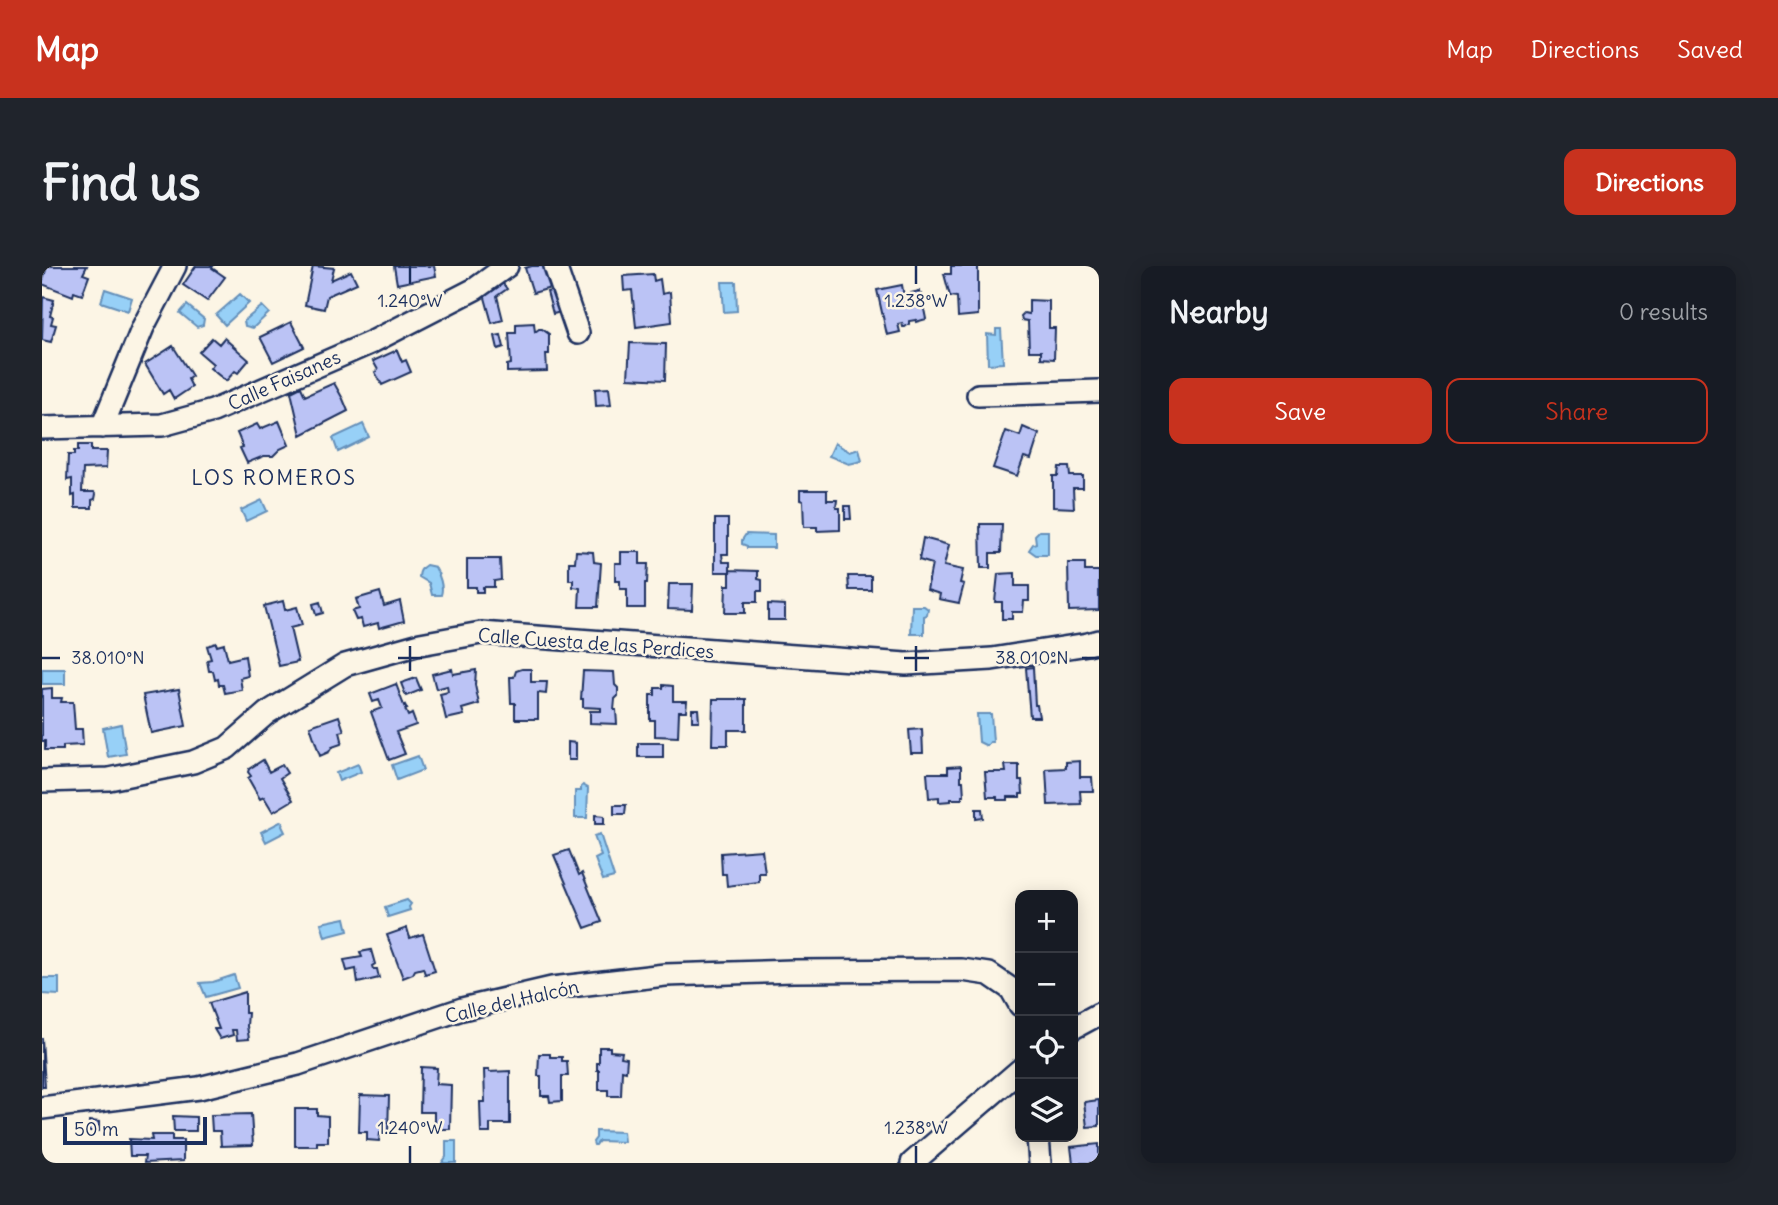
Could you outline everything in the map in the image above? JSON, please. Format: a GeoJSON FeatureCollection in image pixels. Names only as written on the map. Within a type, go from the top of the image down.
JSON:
{"type":"FeatureCollection","features":[{"type":"Feature","properties":{"kind":"street"},"geometry":{"type":"LineString","coordinates":[[102,427],[143,327],[175,266]]}},
{"type":"Feature","properties":{"kind":"street","name":"Calle Faisanes"},"geometry":{"type":"LineString","coordinates":[[42,428],[162,425],[213,411],[372,342],[475,289],[507,266]]}},
{"type":"Feature","properties":{"kind":"street"},"geometry":{"type":"LineString","coordinates":[[555,266],[578,333]]}},
{"type":"Feature","properties":{"kind":"street"},"geometry":{"type":"LineString","coordinates":[[978,394],[1099,391]]}},
{"type":"Feature","properties":{"kind":"street","name":"Calle Cuesta de las Perdices"},"geometry":{"type":"LineString","coordinates":[[42,781],[109,779],[193,762],[227,748],[267,713],[345,665],[420,643],[481,633],[906,664],[992,659],[1099,641]]}},
{"type":"Feature","properties":{"kind":"street","name":"Calle del Halcón"},"geometry":{"type":"LineString","coordinates":[[42,1108],[199,1088],[298,1064],[475,1006],[552,988],[665,975],[962,970],[989,975],[1011,989],[1015,996]]}},
{"type":"Feature","properties":{"kind":"street"},"geometry":{"type":"LineString","coordinates":[[1078,1025],[1099,1014]]}},
{"type":"Feature","properties":{"kind":"street"},"geometry":{"type":"LineString","coordinates":[[912,1163],[1015,1074]]}},
{"type":"Feature","properties":{"kind":"street"},"geometry":{"type":"LineString","coordinates":[[1038,1142],[1040,1163]]}},
{"type":"Feature","properties":{"kind":"water"},"geometry":{"type":"Polygon","coordinates":[[[722,282],[736,282],[737,311],[724,312],[722,282]]]}},
{"type":"Feature","properties":{"kind":"water"},"geometry":{"type":"Polygon","coordinates":[[[105,289],[132,298],[128,311],[101,302],[105,289]]]}},
{"type":"Feature","properties":{"kind":"water"},"geometry":{"type":"Polygon","coordinates":[[[240,294],[249,303],[225,325],[216,315],[240,294]]]}},
{"type":"Feature","properties":{"kind":"water"},"geometry":{"type":"Polygon","coordinates":[[[187,305],[204,319],[203,325],[197,327],[180,313],[187,305]]]}},
{"type":"Feature","properties":{"kind":"water"},"geometry":{"type":"Polygon","coordinates":[[[262,306],[269,313],[253,328],[245,326],[244,321],[262,306]]]}},
{"type":"Feature","properties":{"kind":"water"},"geometry":{"type":"Polygon","coordinates":[[[996,329],[1001,329],[1003,363],[988,364],[987,334],[996,335],[996,329]]]}},
{"type":"Feature","properties":{"kind":"water"},"geometry":{"type":"Polygon","coordinates":[[[363,424],[369,437],[338,452],[333,438],[363,424]]]}},
{"type":"Feature","properties":{"kind":"water"},"geometry":{"type":"Polygon","coordinates":[[[835,443],[850,452],[859,449],[862,461],[849,464],[829,456],[835,443]]]}},
{"type":"Feature","properties":{"kind":"water"},"geometry":{"type":"Polygon","coordinates":[[[262,500],[267,511],[246,521],[241,510],[262,500]]]}},
{"type":"Feature","properties":{"kind":"water"},"geometry":{"type":"Polygon","coordinates":[[[1039,531],[1048,531],[1048,555],[1036,555],[1029,550],[1036,543],[1035,535],[1039,531]]]}},
{"type":"Feature","properties":{"kind":"water"},"geometry":{"type":"Polygon","coordinates":[[[746,534],[774,535],[774,548],[747,548],[742,544],[746,534]]]}},
{"type":"Feature","properties":{"kind":"water"},"geometry":{"type":"Polygon","coordinates":[[[426,565],[437,570],[441,595],[432,595],[429,583],[419,577],[426,565]]]}},
{"type":"Feature","properties":{"kind":"water"},"geometry":{"type":"Polygon","coordinates":[[[912,606],[924,606],[928,609],[927,615],[924,616],[924,634],[911,634],[912,606]]]}},
{"type":"Feature","properties":{"kind":"water"},"geometry":{"type":"Polygon","coordinates":[[[42,669],[65,669],[65,684],[42,684],[42,669]]]}},
{"type":"Feature","properties":{"kind":"water"},"geometry":{"type":"Polygon","coordinates":[[[977,714],[991,714],[993,742],[987,746],[979,742],[977,714]]]}},
{"type":"Feature","properties":{"kind":"water"},"geometry":{"type":"Polygon","coordinates":[[[121,724],[126,754],[108,757],[103,728],[121,724]]]}},
{"type":"Feature","properties":{"kind":"water"},"geometry":{"type":"Polygon","coordinates":[[[418,756],[423,770],[397,780],[392,765],[418,756]]]}},
{"type":"Feature","properties":{"kind":"water"},"geometry":{"type":"Polygon","coordinates":[[[358,764],[361,772],[339,781],[336,773],[358,764]]]}},
{"type":"Feature","properties":{"kind":"water"},"geometry":{"type":"Polygon","coordinates":[[[583,785],[588,788],[587,818],[575,818],[575,791],[581,791],[583,785]]]}},
{"type":"Feature","properties":{"kind":"water"},"geometry":{"type":"Polygon","coordinates":[[[283,823],[285,832],[266,842],[261,832],[283,823]]]}},
{"type":"Feature","properties":{"kind":"water"},"geometry":{"type":"Polygon","coordinates":[[[600,834],[614,877],[603,880],[595,859],[601,856],[594,836],[600,834]]]}},
{"type":"Feature","properties":{"kind":"water"},"geometry":{"type":"Polygon","coordinates":[[[407,900],[411,904],[410,910],[388,917],[385,907],[407,900]]]}},
{"type":"Feature","properties":{"kind":"water"},"geometry":{"type":"Polygon","coordinates":[[[345,918],[348,931],[325,937],[321,923],[345,918]]]}},
{"type":"Feature","properties":{"kind":"water"},"geometry":{"type":"Polygon","coordinates":[[[234,975],[238,988],[206,997],[200,983],[234,975]]]}},
{"type":"Feature","properties":{"kind":"water"},"geometry":{"type":"Polygon","coordinates":[[[42,978],[59,978],[59,995],[42,994],[42,978]]]}},
{"type":"Feature","properties":{"kind":"water"},"geometry":{"type":"Polygon","coordinates":[[[596,1131],[623,1132],[624,1142],[599,1141],[594,1145],[596,1131]]]}},
{"type":"Feature","properties":{"kind":"water"},"geometry":{"type":"Polygon","coordinates":[[[446,1141],[456,1141],[456,1163],[442,1163],[446,1157],[446,1141]]]}},
{"type":"Feature","properties":{"kind":"building"},"geometry":{"type":"Polygon","coordinates":[[[47,266],[87,266],[83,274],[89,276],[82,295],[74,292],[73,296],[42,284],[47,266]]]}},
{"type":"Feature","properties":{"kind":"building"},"geometry":{"type":"Polygon","coordinates":[[[196,266],[213,266],[212,268],[225,277],[207,301],[183,285],[196,266]]]}},
{"type":"Feature","properties":{"kind":"building"},"geometry":{"type":"Polygon","coordinates":[[[313,266],[334,268],[331,280],[351,271],[357,283],[327,296],[324,309],[305,305],[313,266]]]}},
{"type":"Feature","properties":{"kind":"building"},"geometry":{"type":"Polygon","coordinates":[[[394,266],[434,266],[436,276],[397,284],[394,266]]]}},
{"type":"Feature","properties":{"kind":"building"},"geometry":{"type":"Polygon","coordinates":[[[547,266],[554,287],[533,293],[525,268],[547,266]]]}},
{"type":"Feature","properties":{"kind":"building"},"geometry":{"type":"Polygon","coordinates":[[[951,266],[978,266],[978,315],[958,317],[957,297],[950,296],[944,274],[951,274],[951,266]]]}},
{"type":"Feature","properties":{"kind":"building"},"geometry":{"type":"Polygon","coordinates":[[[653,274],[654,281],[660,279],[662,294],[670,292],[672,322],[636,327],[632,290],[624,291],[623,276],[653,274]]]}},
{"type":"Feature","properties":{"kind":"building"},"geometry":{"type":"Polygon","coordinates":[[[501,281],[507,289],[497,296],[503,320],[492,323],[484,294],[501,281]]]}},
{"type":"Feature","properties":{"kind":"building"},"geometry":{"type":"Polygon","coordinates":[[[902,285],[904,297],[919,291],[926,319],[909,321],[905,327],[902,323],[898,324],[900,332],[887,335],[877,290],[902,285]]]}},
{"type":"Feature","properties":{"kind":"building"},"geometry":{"type":"Polygon","coordinates":[[[554,290],[561,312],[553,314],[547,292],[554,290]]]}},
{"type":"Feature","properties":{"kind":"building"},"geometry":{"type":"Polygon","coordinates":[[[43,297],[54,300],[50,316],[53,317],[51,324],[56,325],[51,342],[42,340],[43,297]]]}},
{"type":"Feature","properties":{"kind":"building"},"geometry":{"type":"Polygon","coordinates":[[[1029,300],[1049,301],[1049,328],[1055,328],[1054,359],[1041,358],[1041,351],[1029,351],[1028,321],[1022,320],[1021,316],[1024,313],[1029,314],[1029,300]]]}},
{"type":"Feature","properties":{"kind":"building"},"geometry":{"type":"Polygon","coordinates":[[[291,322],[304,347],[273,362],[260,337],[291,322]]]}},
{"type":"Feature","properties":{"kind":"building"},"geometry":{"type":"Polygon","coordinates":[[[534,323],[535,332],[542,329],[549,334],[547,371],[507,372],[507,365],[511,364],[509,333],[516,333],[516,324],[534,323]]]}},
{"type":"Feature","properties":{"kind":"building"},"geometry":{"type":"Polygon","coordinates":[[[501,335],[504,347],[498,349],[495,336],[501,335]]]}},
{"type":"Feature","properties":{"kind":"building"},"geometry":{"type":"Polygon","coordinates":[[[212,338],[219,344],[224,338],[249,360],[238,373],[235,371],[226,381],[210,368],[213,364],[199,352],[212,338]]]}},
{"type":"Feature","properties":{"kind":"building"},"geometry":{"type":"Polygon","coordinates":[[[630,343],[666,344],[665,380],[628,378],[630,343]]]}},
{"type":"Feature","properties":{"kind":"building"},"geometry":{"type":"Polygon","coordinates":[[[173,346],[192,376],[188,379],[192,387],[174,399],[169,390],[163,394],[145,364],[173,346]]]}},
{"type":"Feature","properties":{"kind":"building"},"geometry":{"type":"Polygon","coordinates":[[[397,350],[402,362],[406,360],[411,372],[382,385],[373,361],[397,350]]]}},
{"type":"Feature","properties":{"kind":"building"},"geometry":{"type":"Polygon","coordinates":[[[334,383],[348,411],[301,435],[291,392],[301,387],[305,396],[334,383]]]}},
{"type":"Feature","properties":{"kind":"building"},"geometry":{"type":"Polygon","coordinates":[[[609,388],[611,405],[596,406],[595,389],[609,388]]]}},
{"type":"Feature","properties":{"kind":"building"},"geometry":{"type":"Polygon","coordinates":[[[279,421],[289,445],[273,456],[264,456],[247,463],[237,433],[257,424],[260,429],[279,421]]]}},
{"type":"Feature","properties":{"kind":"building"},"geometry":{"type":"Polygon","coordinates":[[[1023,427],[1039,434],[1031,459],[1024,457],[1017,476],[993,468],[1006,431],[1020,436],[1023,427]]]}},
{"type":"Feature","properties":{"kind":"building"},"geometry":{"type":"Polygon","coordinates":[[[78,445],[91,445],[91,451],[107,451],[106,468],[83,469],[82,492],[96,494],[92,500],[92,508],[75,508],[72,479],[67,480],[68,455],[74,455],[74,451],[78,451],[78,445]]]}},
{"type":"Feature","properties":{"kind":"building"},"geometry":{"type":"Polygon","coordinates":[[[1059,467],[1069,467],[1070,476],[1083,476],[1083,488],[1073,488],[1074,508],[1053,507],[1053,476],[1058,476],[1059,467]]]}},
{"type":"Feature","properties":{"kind":"building"},"geometry":{"type":"Polygon","coordinates":[[[800,490],[827,490],[827,500],[837,500],[836,508],[840,508],[840,530],[817,531],[817,527],[804,527],[800,490]]]}},
{"type":"Feature","properties":{"kind":"building"},"geometry":{"type":"Polygon","coordinates":[[[845,506],[850,506],[851,519],[845,519],[845,506]]]}},
{"type":"Feature","properties":{"kind":"building"},"geometry":{"type":"Polygon","coordinates":[[[715,519],[728,519],[728,554],[722,554],[723,562],[730,562],[730,570],[758,571],[758,579],[762,580],[762,591],[757,591],[757,602],[745,602],[745,613],[725,613],[726,585],[730,585],[730,572],[715,572],[715,519]]]}},
{"type":"Feature","properties":{"kind":"building"},"geometry":{"type":"Polygon","coordinates":[[[980,524],[1002,524],[1001,553],[990,553],[990,568],[981,568],[980,524]]]}},
{"type":"Feature","properties":{"kind":"building"},"geometry":{"type":"Polygon","coordinates":[[[923,538],[949,545],[944,566],[963,570],[960,583],[964,584],[959,603],[939,599],[940,594],[927,590],[932,564],[919,560],[923,538]]]}},
{"type":"Feature","properties":{"kind":"building"},"geometry":{"type":"Polygon","coordinates":[[[576,551],[593,552],[594,562],[601,563],[598,607],[579,607],[580,588],[573,587],[573,580],[569,580],[569,562],[575,562],[576,551]]]}},
{"type":"Feature","properties":{"kind":"building"},"geometry":{"type":"Polygon","coordinates":[[[621,552],[640,552],[640,564],[648,564],[645,608],[627,608],[627,589],[620,589],[620,581],[615,581],[615,563],[621,563],[621,552]]]}},
{"type":"Feature","properties":{"kind":"building"},"geometry":{"type":"Polygon","coordinates":[[[467,559],[500,559],[501,580],[494,581],[494,587],[483,587],[483,592],[476,592],[476,587],[467,587],[467,559]]]}},
{"type":"Feature","properties":{"kind":"building"},"geometry":{"type":"Polygon","coordinates":[[[1068,563],[1085,563],[1085,571],[1099,571],[1099,610],[1069,611],[1068,563]]]}},
{"type":"Feature","properties":{"kind":"building"},"geometry":{"type":"Polygon","coordinates":[[[1015,573],[1015,586],[1029,586],[1029,601],[1024,601],[1023,612],[1012,612],[1012,619],[1002,619],[1002,602],[995,602],[998,574],[1015,573]]]}},
{"type":"Feature","properties":{"kind":"building"},"geometry":{"type":"Polygon","coordinates":[[[848,576],[871,576],[871,590],[849,590],[848,576]]]}},
{"type":"Feature","properties":{"kind":"building"},"geometry":{"type":"Polygon","coordinates":[[[669,584],[693,584],[692,610],[668,609],[669,584]]]}},
{"type":"Feature","properties":{"kind":"building"},"geometry":{"type":"Polygon","coordinates":[[[380,592],[384,606],[400,601],[404,621],[379,628],[378,623],[363,627],[361,619],[356,620],[352,611],[359,609],[356,599],[380,592]]]}},
{"type":"Feature","properties":{"kind":"building"},"geometry":{"type":"Polygon","coordinates":[[[283,601],[285,610],[297,607],[302,625],[290,628],[298,662],[279,666],[264,606],[283,601]]]}},
{"type":"Feature","properties":{"kind":"building"},"geometry":{"type":"Polygon","coordinates":[[[320,602],[323,613],[316,615],[313,604],[320,602]]]}},
{"type":"Feature","properties":{"kind":"building"},"geometry":{"type":"Polygon","coordinates":[[[768,604],[785,605],[785,620],[768,620],[768,604]]]}},
{"type":"Feature","properties":{"kind":"building"},"geometry":{"type":"Polygon","coordinates":[[[216,643],[217,646],[224,644],[228,660],[245,656],[248,676],[240,678],[242,690],[225,693],[223,685],[219,685],[218,679],[215,680],[213,671],[209,671],[207,660],[211,659],[207,646],[216,643]]]}},
{"type":"Feature","properties":{"kind":"building"},"geometry":{"type":"Polygon","coordinates":[[[1033,667],[1035,705],[1039,717],[1030,717],[1026,668],[1033,667]]]}},
{"type":"Feature","properties":{"kind":"building"},"geometry":{"type":"Polygon","coordinates":[[[452,669],[453,674],[476,670],[475,685],[479,704],[462,709],[464,715],[446,719],[440,694],[448,692],[447,686],[436,689],[432,674],[452,669]]]}},
{"type":"Feature","properties":{"kind":"building"},"geometry":{"type":"Polygon","coordinates":[[[531,669],[531,682],[547,682],[546,694],[538,693],[538,719],[515,719],[510,677],[514,677],[516,671],[531,669]]]}},
{"type":"Feature","properties":{"kind":"building"},"geometry":{"type":"Polygon","coordinates":[[[583,671],[614,672],[615,685],[618,688],[614,710],[617,724],[590,723],[590,711],[601,711],[601,708],[583,707],[583,671]]]}},
{"type":"Feature","properties":{"kind":"building"},"geometry":{"type":"Polygon","coordinates":[[[416,678],[421,690],[406,696],[401,683],[416,678]]]}},
{"type":"Feature","properties":{"kind":"building"},"geometry":{"type":"Polygon","coordinates":[[[396,684],[408,716],[412,714],[416,725],[396,732],[405,754],[389,760],[371,712],[382,708],[379,700],[373,702],[370,694],[396,684]]]}},
{"type":"Feature","properties":{"kind":"building"},"geometry":{"type":"Polygon","coordinates":[[[663,685],[673,686],[673,701],[687,701],[686,711],[679,711],[678,737],[655,736],[655,720],[650,720],[650,695],[655,695],[655,688],[663,688],[663,685]]]}},
{"type":"Feature","properties":{"kind":"building"},"geometry":{"type":"Polygon","coordinates":[[[52,688],[52,698],[62,698],[61,702],[73,702],[75,729],[82,729],[83,745],[63,746],[63,750],[45,750],[45,741],[42,741],[42,689],[52,688]]]}},
{"type":"Feature","properties":{"kind":"building"},"geometry":{"type":"Polygon","coordinates":[[[179,689],[186,726],[151,733],[143,695],[179,689]]]}},
{"type":"Feature","properties":{"kind":"building"},"geometry":{"type":"Polygon","coordinates":[[[713,699],[746,699],[746,730],[728,730],[728,745],[712,745],[713,699]]]}},
{"type":"Feature","properties":{"kind":"building"},"geometry":{"type":"Polygon","coordinates":[[[692,709],[698,709],[699,721],[692,721],[692,709]]]}},
{"type":"Feature","properties":{"kind":"building"},"geometry":{"type":"Polygon","coordinates":[[[339,716],[344,731],[340,732],[341,744],[320,756],[310,726],[339,716]]]}},
{"type":"Feature","properties":{"kind":"building"},"geometry":{"type":"Polygon","coordinates":[[[922,729],[923,753],[911,753],[909,730],[922,729]]]}},
{"type":"Feature","properties":{"kind":"building"},"geometry":{"type":"Polygon","coordinates":[[[568,742],[576,743],[576,760],[568,760],[568,742]]]}},
{"type":"Feature","properties":{"kind":"building"},"geometry":{"type":"Polygon","coordinates":[[[638,743],[663,743],[663,757],[638,757],[638,743]]]}},
{"type":"Feature","properties":{"kind":"building"},"geometry":{"type":"Polygon","coordinates":[[[263,760],[269,772],[282,765],[287,773],[280,778],[293,800],[273,812],[264,797],[260,799],[248,778],[251,776],[249,769],[263,760]]]}},
{"type":"Feature","properties":{"kind":"building"},"geometry":{"type":"Polygon","coordinates":[[[1080,761],[1080,777],[1092,777],[1093,791],[1080,791],[1081,804],[1048,805],[1046,769],[1066,768],[1066,762],[1080,761]]]}},
{"type":"Feature","properties":{"kind":"building"},"geometry":{"type":"Polygon","coordinates":[[[1005,765],[1019,765],[1023,794],[1020,794],[1020,797],[1008,797],[1008,800],[987,797],[985,772],[1006,772],[1005,765]]]}},
{"type":"Feature","properties":{"kind":"building"},"geometry":{"type":"Polygon","coordinates":[[[961,766],[962,799],[939,802],[939,797],[929,798],[927,773],[948,773],[948,767],[961,766]]]}},
{"type":"Feature","properties":{"kind":"building"},"geometry":{"type":"Polygon","coordinates":[[[614,805],[626,805],[625,814],[614,814],[614,805]]]}},
{"type":"Feature","properties":{"kind":"building"},"geometry":{"type":"Polygon","coordinates":[[[976,809],[982,809],[983,818],[976,819],[976,809]]]}},
{"type":"Feature","properties":{"kind":"building"},"geometry":{"type":"Polygon","coordinates":[[[595,815],[604,816],[604,824],[595,824],[595,815]]]}},
{"type":"Feature","properties":{"kind":"building"},"geometry":{"type":"Polygon","coordinates":[[[569,850],[579,875],[582,873],[602,922],[585,928],[554,855],[569,850]]]}},
{"type":"Feature","properties":{"kind":"building"},"geometry":{"type":"Polygon","coordinates":[[[762,850],[765,873],[759,873],[759,882],[727,886],[726,874],[722,874],[721,853],[762,850]]]}},
{"type":"Feature","properties":{"kind":"building"},"geometry":{"type":"Polygon","coordinates":[[[407,928],[410,938],[423,934],[435,971],[425,974],[423,968],[403,978],[387,935],[407,928]]]}},
{"type":"Feature","properties":{"kind":"building"},"geometry":{"type":"Polygon","coordinates":[[[371,950],[375,964],[372,966],[377,969],[379,978],[358,983],[356,969],[347,971],[344,960],[362,957],[360,952],[371,950]]]}},
{"type":"Feature","properties":{"kind":"building"},"geometry":{"type":"Polygon","coordinates":[[[245,992],[249,1039],[237,1040],[236,1030],[232,1030],[233,1035],[220,1039],[214,1029],[219,1029],[209,1003],[245,992]]]}},
{"type":"Feature","properties":{"kind":"building"},"geometry":{"type":"Polygon","coordinates":[[[42,1038],[45,1087],[42,1087],[42,1038]]]}},
{"type":"Feature","properties":{"kind":"building"},"geometry":{"type":"Polygon","coordinates":[[[599,1047],[610,1047],[610,1051],[622,1052],[621,1057],[627,1058],[626,1071],[622,1070],[621,1096],[608,1096],[608,1090],[599,1090],[599,1047]]]}},
{"type":"Feature","properties":{"kind":"building"},"geometry":{"type":"Polygon","coordinates":[[[539,1054],[562,1057],[562,1061],[567,1061],[568,1076],[562,1076],[562,1101],[550,1102],[549,1096],[541,1096],[539,1054]]]}},
{"type":"Feature","properties":{"kind":"building"},"geometry":{"type":"Polygon","coordinates":[[[421,1067],[437,1068],[436,1084],[451,1085],[450,1129],[436,1129],[434,1112],[420,1112],[421,1067]]]}},
{"type":"Feature","properties":{"kind":"building"},"geometry":{"type":"Polygon","coordinates":[[[484,1070],[510,1071],[510,1124],[490,1124],[490,1133],[481,1133],[480,1102],[485,1102],[484,1070]]]}},
{"type":"Feature","properties":{"kind":"building"},"geometry":{"type":"Polygon","coordinates":[[[360,1095],[389,1096],[388,1133],[380,1133],[379,1141],[367,1140],[367,1132],[359,1132],[360,1095]]]}},
{"type":"Feature","properties":{"kind":"building"},"geometry":{"type":"Polygon","coordinates":[[[1099,1100],[1099,1126],[1087,1127],[1084,1102],[1099,1100]]]}},
{"type":"Feature","properties":{"kind":"building"},"geometry":{"type":"Polygon","coordinates":[[[295,1109],[317,1109],[317,1115],[328,1116],[328,1142],[317,1142],[317,1146],[295,1146],[295,1109]]]}},
{"type":"Feature","properties":{"kind":"building"},"geometry":{"type":"Polygon","coordinates":[[[251,1114],[253,1145],[221,1146],[220,1131],[212,1131],[211,1115],[251,1114]]]}},
{"type":"Feature","properties":{"kind":"building"},"geometry":{"type":"Polygon","coordinates":[[[173,1116],[196,1117],[196,1131],[174,1131],[173,1116]]]}},
{"type":"Feature","properties":{"kind":"building"},"geometry":{"type":"Polygon","coordinates":[[[89,1121],[99,1122],[99,1131],[89,1131],[89,1121]]]}},
{"type":"Feature","properties":{"kind":"building"},"geometry":{"type":"Polygon","coordinates":[[[151,1135],[172,1135],[172,1140],[183,1140],[183,1161],[144,1163],[145,1156],[130,1156],[129,1139],[152,1140],[151,1135]]]}},
{"type":"Feature","properties":{"kind":"building"},"geometry":{"type":"Polygon","coordinates":[[[1099,1144],[1099,1163],[1073,1163],[1071,1147],[1099,1144]]]}},
{"type":"Feature","properties":{"kind":"district","name":"LOS ROMEROS"},"geometry":{"type":"Point","coordinates":[274,477]}}]}
